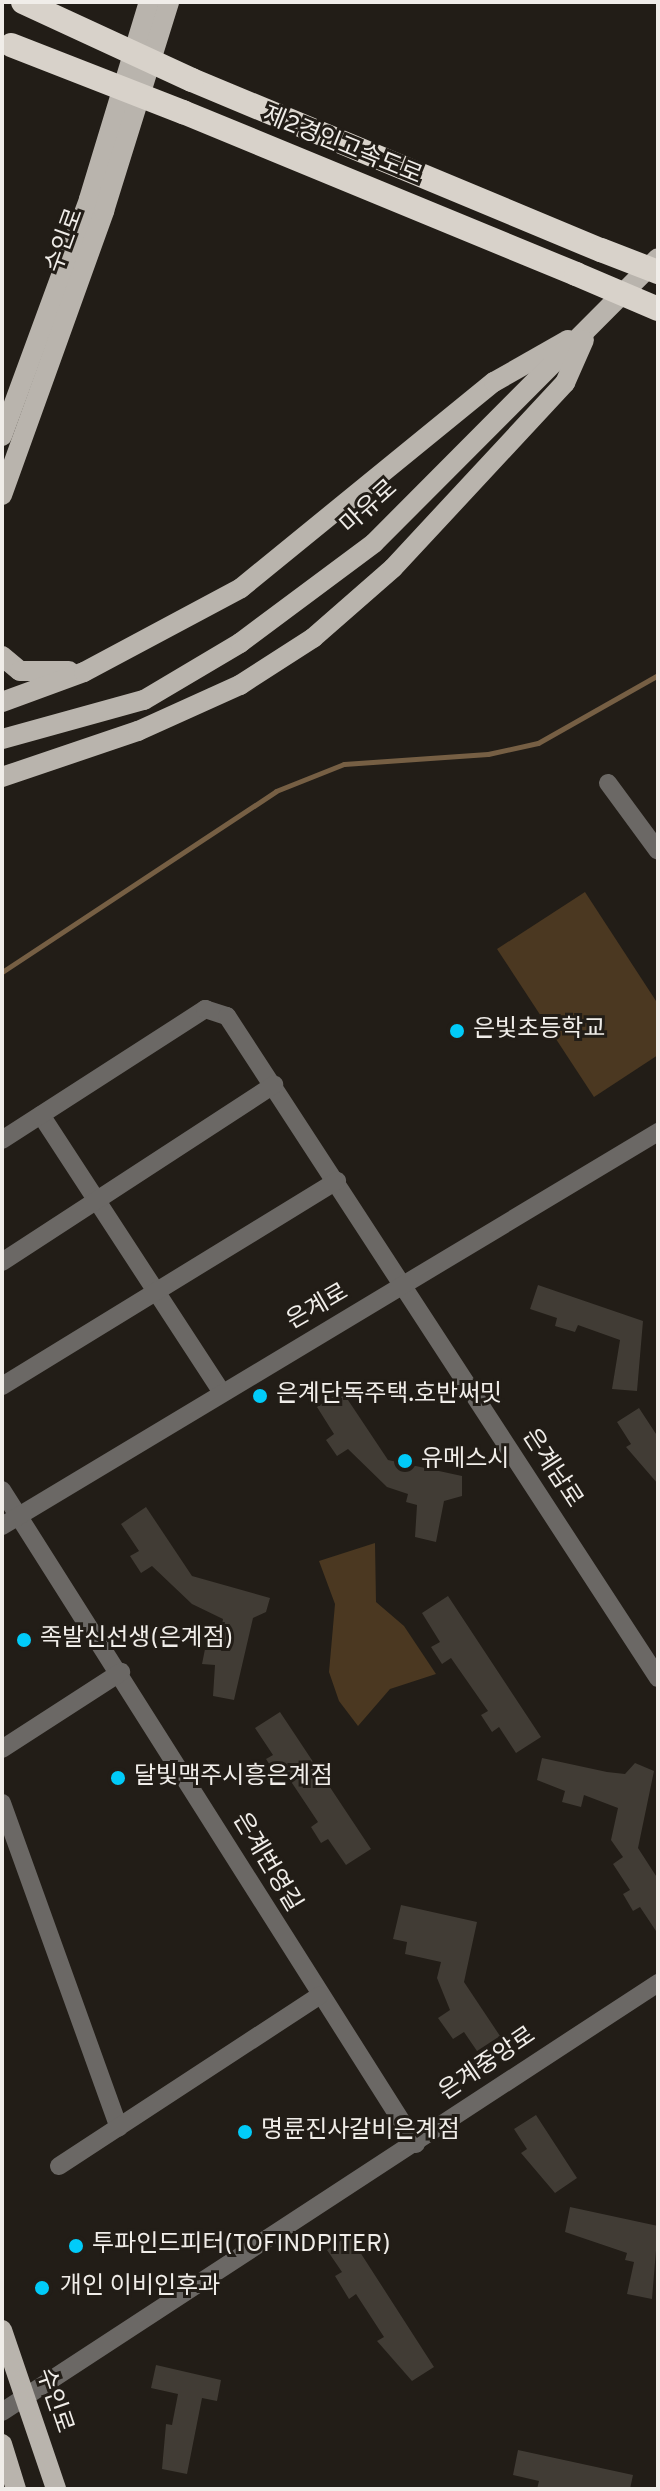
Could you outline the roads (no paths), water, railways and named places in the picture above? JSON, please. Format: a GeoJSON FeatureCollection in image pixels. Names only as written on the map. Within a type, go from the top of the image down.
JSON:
{"type":"FeatureCollection","features":[{"type":"Feature","properties":{"kind":"highway","name":"제2경인고속도로"},"geometry":{"type":"LineString","coordinates":[[23,2],[192,80],[658,272]]}},
{"type":"Feature","properties":{"kind":"highway","name":"제2경인고속도로"},"geometry":{"type":"LineString","coordinates":[[6,44],[183,112],[658,309]]}},
{"type":"Feature","properties":{"kind":"main road","name":"수인로"},"geometry":{"type":"LineString","coordinates":[[2,436],[89,199],[149,2]]}},
{"type":"Feature","properties":{"kind":"main road","name":"수인로"},"geometry":{"type":"LineString","coordinates":[[2,495],[104,211],[169,2]]}},
{"type":"Feature","properties":{"kind":"main road","name":"마유로"},"geometry":{"type":"LineString","coordinates":[[2,739],[66,725],[144,700],[240,643],[374,543],[658,258]]}},
{"type":"Feature","properties":{"kind":"main road"},"geometry":{"type":"LineString","coordinates":[[2,702],[85,672],[241,588],[494,382],[589,328]]}},
{"type":"Feature","properties":{"kind":"main road"},"geometry":{"type":"LineString","coordinates":[[2,777],[138,731],[240,685],[313,638],[393,568],[565,383],[589,328]]}},
{"type":"Feature","properties":{"kind":"main road"},"geometry":{"type":"LineString","coordinates":[[2,656],[20,671],[85,672]]}},
{"type":"Feature","properties":{"kind":"main road","name":"수인로"},"geometry":{"type":"LineString","coordinates":[[2,2330],[56,2489]]}},
{"type":"Feature","properties":{"kind":"main road"},"geometry":{"type":"LineString","coordinates":[[2,2444],[16,2489]]}},
{"type":"Feature","properties":{"kind":"street"},"geometry":{"type":"LineString","coordinates":[[608,783],[658,851]]}},
{"type":"Feature","properties":{"kind":"street","name":"은계남로"},"geometry":{"type":"LineString","coordinates":[[41,1115],[213,1008],[227,1016],[658,1678]]}},
{"type":"Feature","properties":{"kind":"street"},"geometry":{"type":"LineString","coordinates":[[2,1262],[274,1085]]}},
{"type":"Feature","properties":{"kind":"street"},"geometry":{"type":"LineString","coordinates":[[2,1140],[41,1115],[221,1391]]}},
{"type":"Feature","properties":{"kind":"street","name":"은계로"},"geometry":{"type":"LineString","coordinates":[[2,1526],[221,1391],[403,1287],[658,1132]]}},
{"type":"Feature","properties":{"kind":"street"},"geometry":{"type":"LineString","coordinates":[[2,1386],[337,1181]]}},
{"type":"Feature","properties":{"kind":"street","name":"은계번영길"},"geometry":{"type":"LineString","coordinates":[[2,1490],[121,1672],[319,1996],[416,2144]]}},
{"type":"Feature","properties":{"kind":"street"},"geometry":{"type":"LineString","coordinates":[[2,1749],[121,1672]]}},
{"type":"Feature","properties":{"kind":"street"},"geometry":{"type":"LineString","coordinates":[[2,1803],[119,2128]]}},
{"type":"Feature","properties":{"kind":"street","name":"은계중앙로"},"geometry":{"type":"LineString","coordinates":[[2,2412],[658,1983]]}},
{"type":"Feature","properties":{"kind":"street"},"geometry":{"type":"LineString","coordinates":[[59,2166],[319,1996]]}},
{"type":"Feature","properties":{"kind":"waterway"},"geometry":{"type":"LineString","coordinates":[[2,972],[276,791],[344,764],[488,754],[538,743],[658,675]]}},
{"type":"Feature","properties":{"kind":"place","name":"은빛초등학교"},"geometry":{"type":"Point","coordinates":[457,1031]}},
{"type":"Feature","properties":{"kind":"place","name":"은계단독주택.호반써밋"},"geometry":{"type":"Point","coordinates":[260,1396]}},
{"type":"Feature","properties":{"kind":"place","name":"유메스시"},"geometry":{"type":"Point","coordinates":[405,1461]}},
{"type":"Feature","properties":{"kind":"place","name":"족발신선생(은계점)"},"geometry":{"type":"Point","coordinates":[24,1640]}},
{"type":"Feature","properties":{"kind":"place","name":"달빛맥주시흥은계점"},"geometry":{"type":"Point","coordinates":[118,1778]}},
{"type":"Feature","properties":{"kind":"place","name":"명륜진사갈비은계점"},"geometry":{"type":"Point","coordinates":[245,2132]}},
{"type":"Feature","properties":{"kind":"place","name":"투파인드피터(TOFINDPITER)"},"geometry":{"type":"Point","coordinates":[76,2246]}},
{"type":"Feature","properties":{"kind":"place","name":"개인 이비인후과"},"geometry":{"type":"Point","coordinates":[42,2288]}}]}
